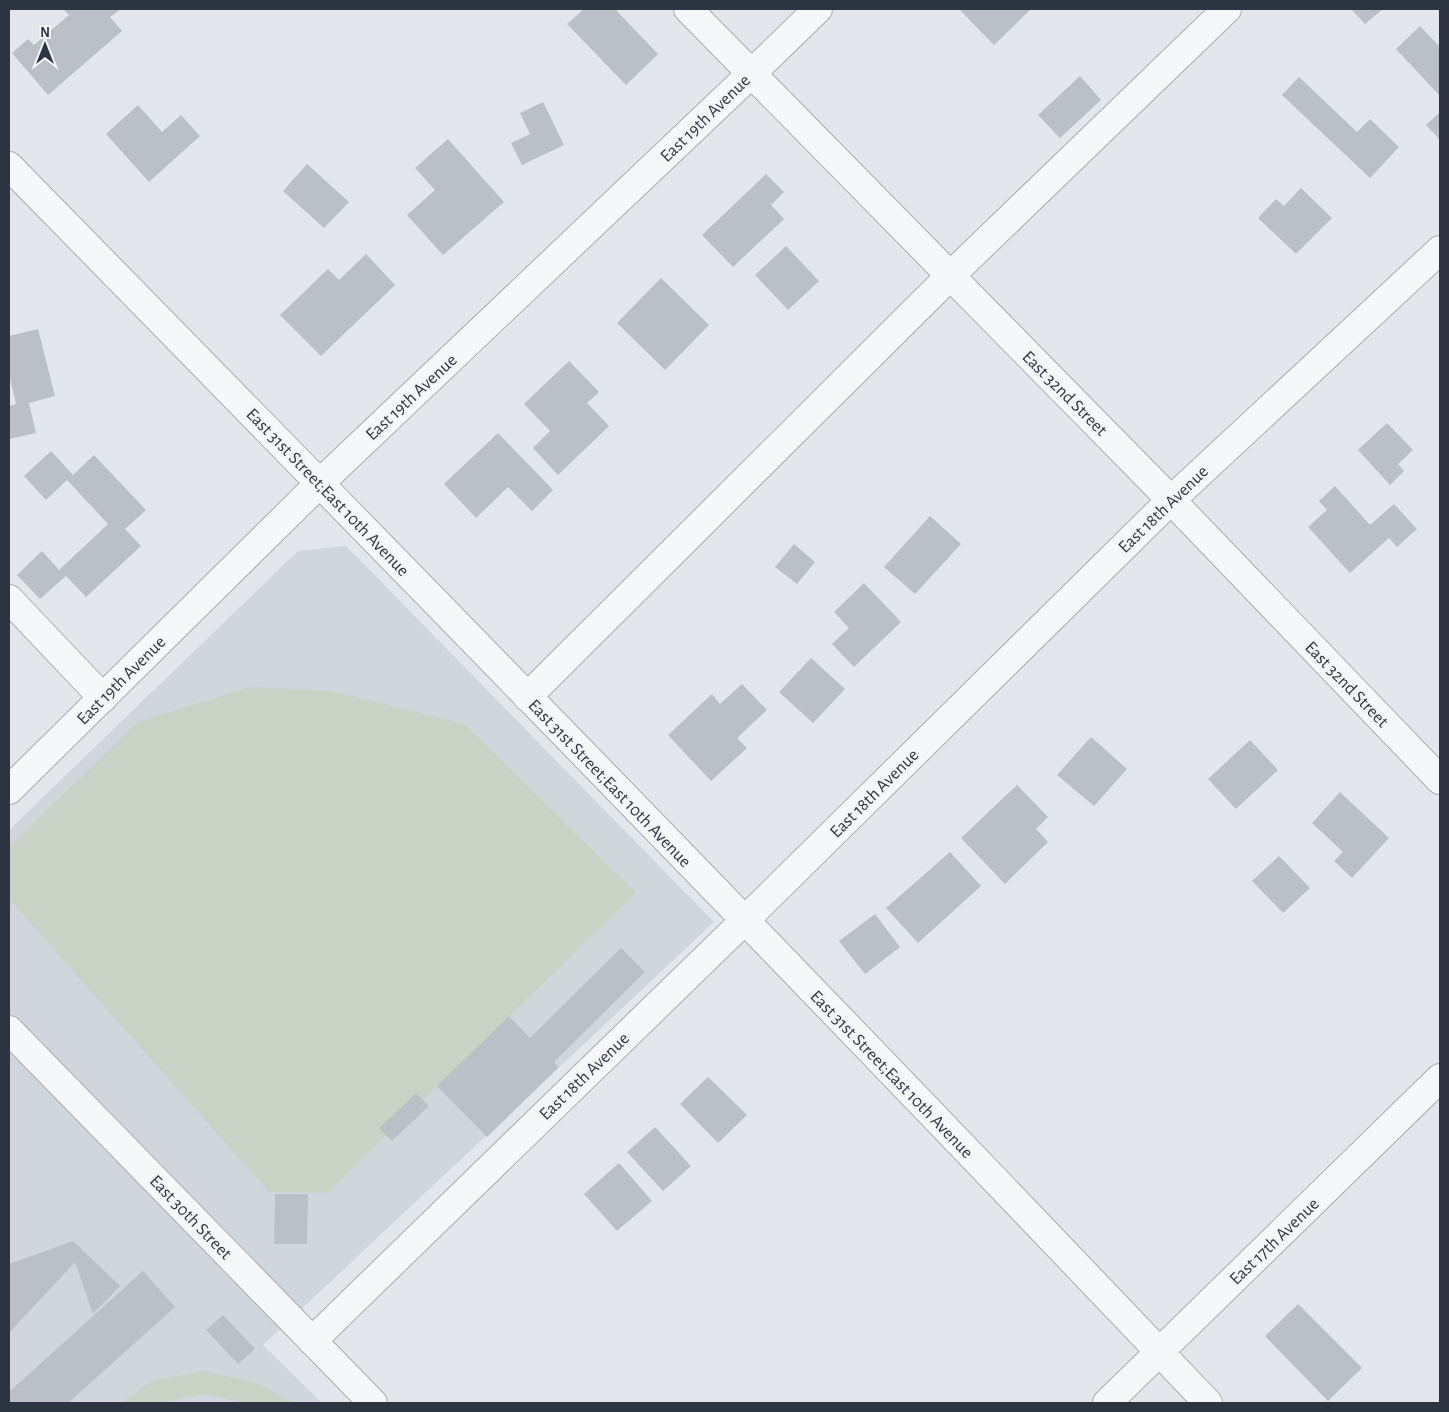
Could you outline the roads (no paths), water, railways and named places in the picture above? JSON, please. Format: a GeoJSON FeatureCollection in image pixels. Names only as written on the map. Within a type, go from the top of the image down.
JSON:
{"type":"FeatureCollection","features":[{"type":"Feature","properties":{"kind":"street","name":"East 32nd Street"},"geometry":{"type":"LineString","coordinates":[[688,9],[1171,500],[1440,780]]}},
{"type":"Feature","properties":{"kind":"street","name":"East 19th Avenue"},"geometry":{"type":"LineString","coordinates":[[9,790],[320,484],[818,9]]}},
{"type":"Feature","properties":{"kind":"street"},"geometry":{"type":"LineString","coordinates":[[527,697],[950,276],[1227,9]]}},
{"type":"Feature","properties":{"kind":"street","name":"East 31st Street;East 10th Avenue"},"geometry":{"type":"LineString","coordinates":[[9,166],[744,920],[1208,1403]]}},
{"type":"Feature","properties":{"kind":"street","name":"East 18th Avenue"},"geometry":{"type":"LineString","coordinates":[[312,1341],[1171,500],[1440,250]]}},
{"type":"Feature","properties":{"kind":"street"},"geometry":{"type":"LineString","coordinates":[[9,599],[103,698]]}},
{"type":"Feature","properties":{"kind":"street","name":"East 30th Street"},"geometry":{"type":"LineString","coordinates":[[9,1030],[373,1403]]}},
{"type":"Feature","properties":{"kind":"street","name":"East 17th Avenue"},"geometry":{"type":"LineString","coordinates":[[1107,1403],[1440,1078]]}}]}
